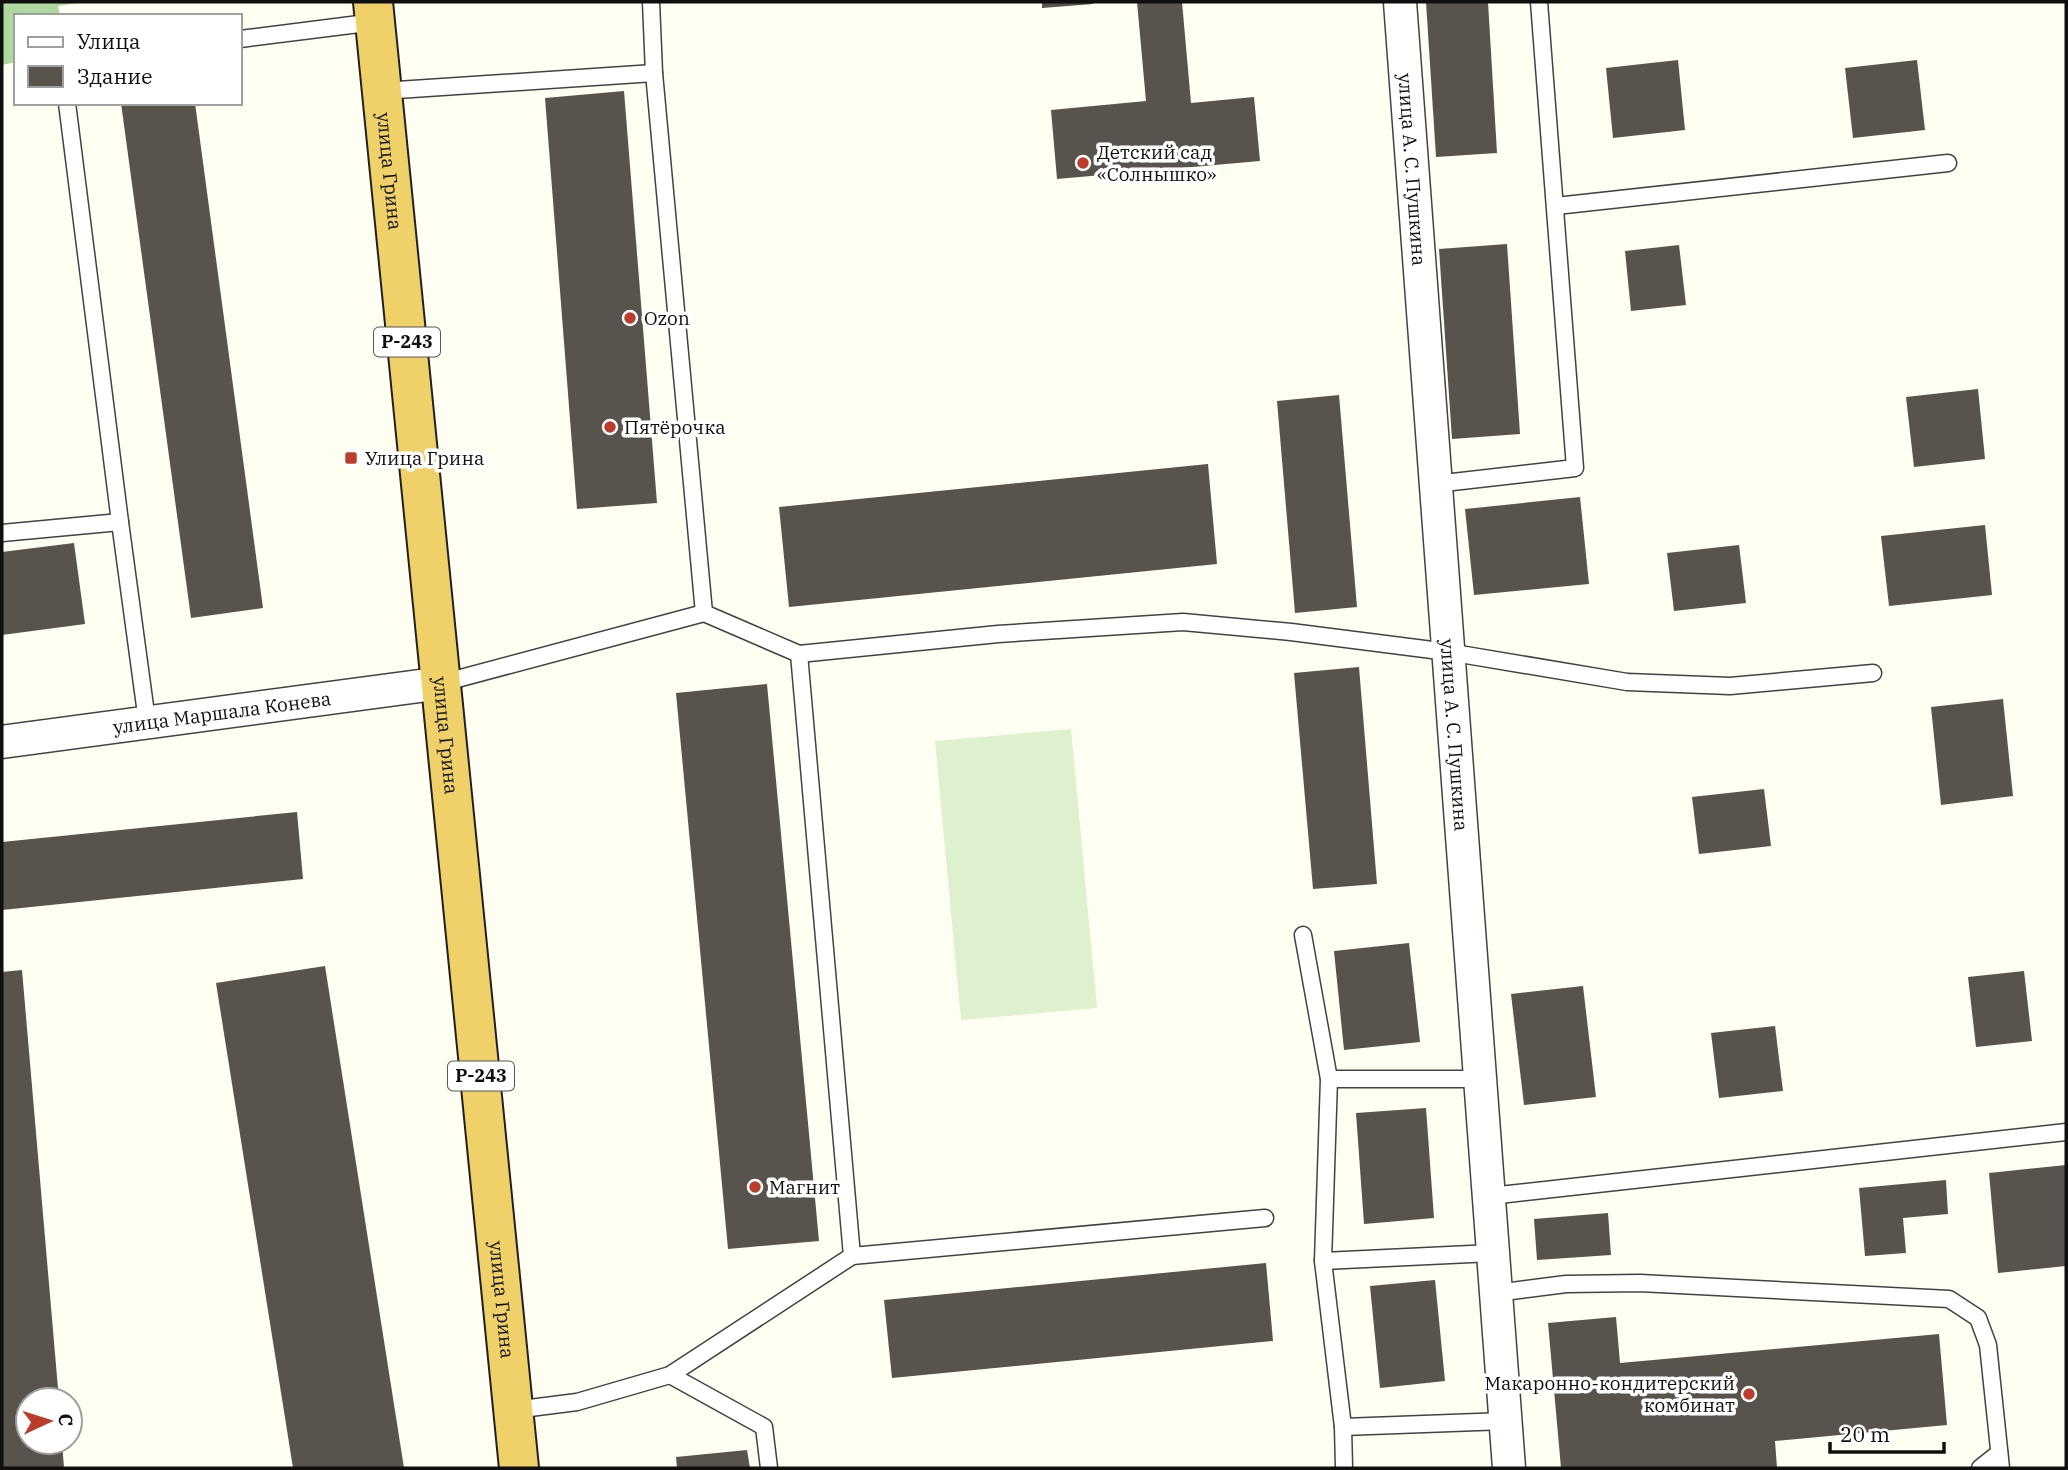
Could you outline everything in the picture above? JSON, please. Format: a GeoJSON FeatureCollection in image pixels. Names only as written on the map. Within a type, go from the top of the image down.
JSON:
{"type":"FeatureCollection","features":[{"type":"Feature","properties":{"kind":"highway","name":"улица Грина"},"geometry":{"type":"LineString","coordinates":[[374,12],[519,1468]]}},
{"type":"Feature","properties":{"kind":"street","name":"улица А. С. Пушкина"},"geometry":{"type":"LineString","coordinates":[[1400,2],[1509,1468]]}},
{"type":"Feature","properties":{"kind":"street","name":"улица Маршала Конева"},"geometry":{"type":"LineString","coordinates":[[2,742],[442,683]]}},
{"type":"Feature","properties":{"kind":"lane"},"geometry":{"type":"LineString","coordinates":[[651,2],[654,73],[704,613]]}},
{"type":"Feature","properties":{"kind":"lane"},"geometry":{"type":"LineString","coordinates":[[1435,484],[1575,468],[1539,2]]}},
{"type":"Feature","properties":{"kind":"lane"},"geometry":{"type":"LineString","coordinates":[[242,39],[374,12]]}},
{"type":"Feature","properties":{"kind":"lane"},"geometry":{"type":"LineString","coordinates":[[382,91],[654,73]]}},
{"type":"Feature","properties":{"kind":"lane"},"geometry":{"type":"LineString","coordinates":[[67,105],[148,721]]}},
{"type":"Feature","properties":{"kind":"lane"},"geometry":{"type":"LineString","coordinates":[[1556,206],[1948,163]]}},
{"type":"Feature","properties":{"kind":"lane"},"geometry":{"type":"LineString","coordinates":[[2,533],[120,522]]}},
{"type":"Feature","properties":{"kind":"lane"},"geometry":{"type":"LineString","coordinates":[[442,683],[704,613],[799,654],[998,634],[1183,622],[1291,632],[1448,652],[1627,682],[1730,686],[1873,673]]}},
{"type":"Feature","properties":{"kind":"lane"},"geometry":{"type":"LineString","coordinates":[[799,654],[852,1256]]}},
{"type":"Feature","properties":{"kind":"lane"},"geometry":{"type":"LineString","coordinates":[[1303,935],[1329,1079],[1323,1261],[1343,1427],[1345,1468]]}},
{"type":"Feature","properties":{"kind":"lane"},"geometry":{"type":"LineString","coordinates":[[1329,1079],[1480,1079]]}},
{"type":"Feature","properties":{"kind":"lane"},"geometry":{"type":"LineString","coordinates":[[1490,1196],[2066,1132]]}},
{"type":"Feature","properties":{"kind":"lane"},"geometry":{"type":"LineString","coordinates":[[513,1410],[577,1402],[670,1375],[852,1256],[1265,1218]]}},
{"type":"Feature","properties":{"kind":"lane"},"geometry":{"type":"LineString","coordinates":[[1323,1261],[1492,1253]]}},
{"type":"Feature","properties":{"kind":"lane"},"geometry":{"type":"LineString","coordinates":[[1496,1293],[1566,1284],[1640,1283],[1949,1299],[1978,1318],[1988,1345],[2000,1461],[1980,1468]]}},
{"type":"Feature","properties":{"kind":"lane"},"geometry":{"type":"LineString","coordinates":[[670,1375],[764,1427],[769,1468]]}},
{"type":"Feature","properties":{"kind":"lane"},"geometry":{"type":"LineString","coordinates":[[1343,1427],[1505,1421]]}},
{"type":"Feature","properties":{"kind":"green space"},"geometry":{"type":"Polygon","coordinates":[[[2,2],[83,2],[58,6],[60,14],[14,14],[14,62],[2,65],[2,2]]]}},
{"type":"Feature","properties":{"kind":"green space"},"geometry":{"type":"Polygon","coordinates":[[[1071,729],[1097,1008],[961,1020],[935,741],[1071,729]]]}},
{"type":"Feature","properties":{"kind":"building"},"geometry":{"type":"Polygon","coordinates":[[[1042,2],[1093,2],[1093,4],[1042,8],[1042,2]]]}},
{"type":"Feature","properties":{"kind":"building"},"geometry":{"type":"Polygon","coordinates":[[[1137,2],[1182,2],[1191,103],[1254,97],[1260,161],[1057,179],[1051,110],[1146,101],[1137,2]]]}},
{"type":"Feature","properties":{"kind":"building"},"geometry":{"type":"Polygon","coordinates":[[[1426,2],[1488,2],[1497,153],[1436,157],[1426,2]]]}},
{"type":"Feature","properties":{"kind":"building"},"geometry":{"type":"Polygon","coordinates":[[[1678,60],[1685,130],[1613,138],[1606,68],[1678,60]]]}},
{"type":"Feature","properties":{"kind":"building"},"geometry":{"type":"Polygon","coordinates":[[[1917,60],[1925,130],[1853,138],[1845,68],[1917,60]]]}},
{"type":"Feature","properties":{"kind":"building"},"geometry":{"type":"Polygon","coordinates":[[[624,91],[657,503],[577,509],[545,98],[624,91]]]}},
{"type":"Feature","properties":{"kind":"building"},"geometry":{"type":"Polygon","coordinates":[[[121,105],[195,105],[263,608],[191,618],[121,105]]]}},
{"type":"Feature","properties":{"kind":"building"},"geometry":{"type":"Polygon","coordinates":[[[1507,244],[1520,434],[1452,439],[1439,249],[1507,244]]]}},
{"type":"Feature","properties":{"kind":"building"},"geometry":{"type":"Polygon","coordinates":[[[1679,245],[1686,305],[1631,311],[1625,251],[1679,245]]]}},
{"type":"Feature","properties":{"kind":"building"},"geometry":{"type":"Polygon","coordinates":[[[1978,389],[1985,459],[1914,467],[1906,397],[1978,389]]]}},
{"type":"Feature","properties":{"kind":"building"},"geometry":{"type":"Polygon","coordinates":[[[1339,395],[1357,607],[1295,613],[1277,401],[1339,395]]]}},
{"type":"Feature","properties":{"kind":"building"},"geometry":{"type":"Polygon","coordinates":[[[1208,464],[1217,564],[789,607],[779,507],[1208,464]]]}},
{"type":"Feature","properties":{"kind":"building"},"geometry":{"type":"Polygon","coordinates":[[[1580,497],[1589,584],[1474,595],[1465,509],[1580,497]]]}},
{"type":"Feature","properties":{"kind":"building"},"geometry":{"type":"Polygon","coordinates":[[[1985,525],[1992,595],[1889,606],[1881,536],[1985,525]]]}},
{"type":"Feature","properties":{"kind":"building"},"geometry":{"type":"Polygon","coordinates":[[[74,543],[85,624],[2,635],[2,552],[74,543]]]}},
{"type":"Feature","properties":{"kind":"building"},"geometry":{"type":"Polygon","coordinates":[[[1739,545],[1746,603],[1674,611],[1667,553],[1739,545]]]}},
{"type":"Feature","properties":{"kind":"building"},"geometry":{"type":"Polygon","coordinates":[[[1359,667],[1377,884],[1313,889],[1294,673],[1359,667]]]}},
{"type":"Feature","properties":{"kind":"building"},"geometry":{"type":"Polygon","coordinates":[[[767,684],[819,1241],[728,1249],[676,693],[767,684]]]}},
{"type":"Feature","properties":{"kind":"building"},"geometry":{"type":"Polygon","coordinates":[[[2003,699],[2013,796],[1941,805],[1931,707],[2003,699]]]}},
{"type":"Feature","properties":{"kind":"building"},"geometry":{"type":"Polygon","coordinates":[[[1764,789],[1771,846],[1699,854],[1692,797],[1764,789]]]}},
{"type":"Feature","properties":{"kind":"building"},"geometry":{"type":"Polygon","coordinates":[[[297,812],[303,879],[2,910],[2,842],[297,812]]]}},
{"type":"Feature","properties":{"kind":"building"},"geometry":{"type":"Polygon","coordinates":[[[1409,943],[1420,1042],[1344,1050],[1334,951],[1409,943]]]}},
{"type":"Feature","properties":{"kind":"building"},"geometry":{"type":"Polygon","coordinates":[[[325,966],[404,1468],[293,1468],[216,983],[325,966]]]}},
{"type":"Feature","properties":{"kind":"building"},"geometry":{"type":"Polygon","coordinates":[[[22,970],[58,1386],[14,1386],[14,1456],[63,1456],[64,1468],[2,1468],[2,972],[22,970]]]}},
{"type":"Feature","properties":{"kind":"building"},"geometry":{"type":"Polygon","coordinates":[[[2024,971],[2032,1041],[1976,1047],[1968,977],[2024,971]]]}},
{"type":"Feature","properties":{"kind":"building"},"geometry":{"type":"Polygon","coordinates":[[[1583,986],[1596,1097],[1524,1105],[1511,994],[1583,986]]]}},
{"type":"Feature","properties":{"kind":"building"},"geometry":{"type":"Polygon","coordinates":[[[1775,1026],[1783,1091],[1719,1098],[1711,1033],[1775,1026]]]}},
{"type":"Feature","properties":{"kind":"building"},"geometry":{"type":"Polygon","coordinates":[[[1426,1108],[1434,1218],[1364,1224],[1356,1113],[1426,1108]]]}},
{"type":"Feature","properties":{"kind":"building"},"geometry":{"type":"Polygon","coordinates":[[[2066,1165],[2066,1266],[1998,1273],[1989,1173],[2066,1165]]]}},
{"type":"Feature","properties":{"kind":"building"},"geometry":{"type":"Polygon","coordinates":[[[1946,1180],[1948,1214],[1903,1218],[1906,1253],[1865,1256],[1859,1188],[1946,1180]]]}},
{"type":"Feature","properties":{"kind":"building"},"geometry":{"type":"Polygon","coordinates":[[[1608,1213],[1611,1255],[1537,1260],[1534,1219],[1608,1213]]]}},
{"type":"Feature","properties":{"kind":"building"},"geometry":{"type":"Polygon","coordinates":[[[1266,1263],[1273,1341],[892,1378],[884,1300],[1266,1263]]]}},
{"type":"Feature","properties":{"kind":"building"},"geometry":{"type":"Polygon","coordinates":[[[1435,1280],[1445,1381],[1380,1388],[1370,1286],[1435,1280]]]}},
{"type":"Feature","properties":{"kind":"building","name":"Макаронно-кондитерский комбинат"},"geometry":{"type":"Polygon","coordinates":[[[1616,1317],[1620,1363],[1939,1334],[1947,1425],[1775,1441],[1777,1468],[1561,1468],[1548,1323],[1616,1317]]]}},
{"type":"Feature","properties":{"kind":"building"},"geometry":{"type":"Polygon","coordinates":[[[747,1450],[750,1468],[677,1468],[676,1457],[747,1450]]]}},
{"type":"Feature","properties":{"kind":"place","name":"Детский сад «Солнышко»"},"geometry":{"type":"Point","coordinates":[1083,163]}},
{"type":"Feature","properties":{"kind":"place","name":"Ozon"},"geometry":{"type":"Point","coordinates":[630,318]}},
{"type":"Feature","properties":{"kind":"place","name":"Пятёрочка"},"geometry":{"type":"Point","coordinates":[610,427]}},
{"type":"Feature","properties":{"kind":"place","name":"Улица Грина"},"geometry":{"type":"Point","coordinates":[351,458]}},
{"type":"Feature","properties":{"kind":"place","name":"Магнит"},"geometry":{"type":"Point","coordinates":[755,1187]}},
{"type":"Feature","properties":{"kind":"place","name":"Макаронно-кондитерский комбинат"},"geometry":{"type":"Point","coordinates":[1749,1394]}}]}
